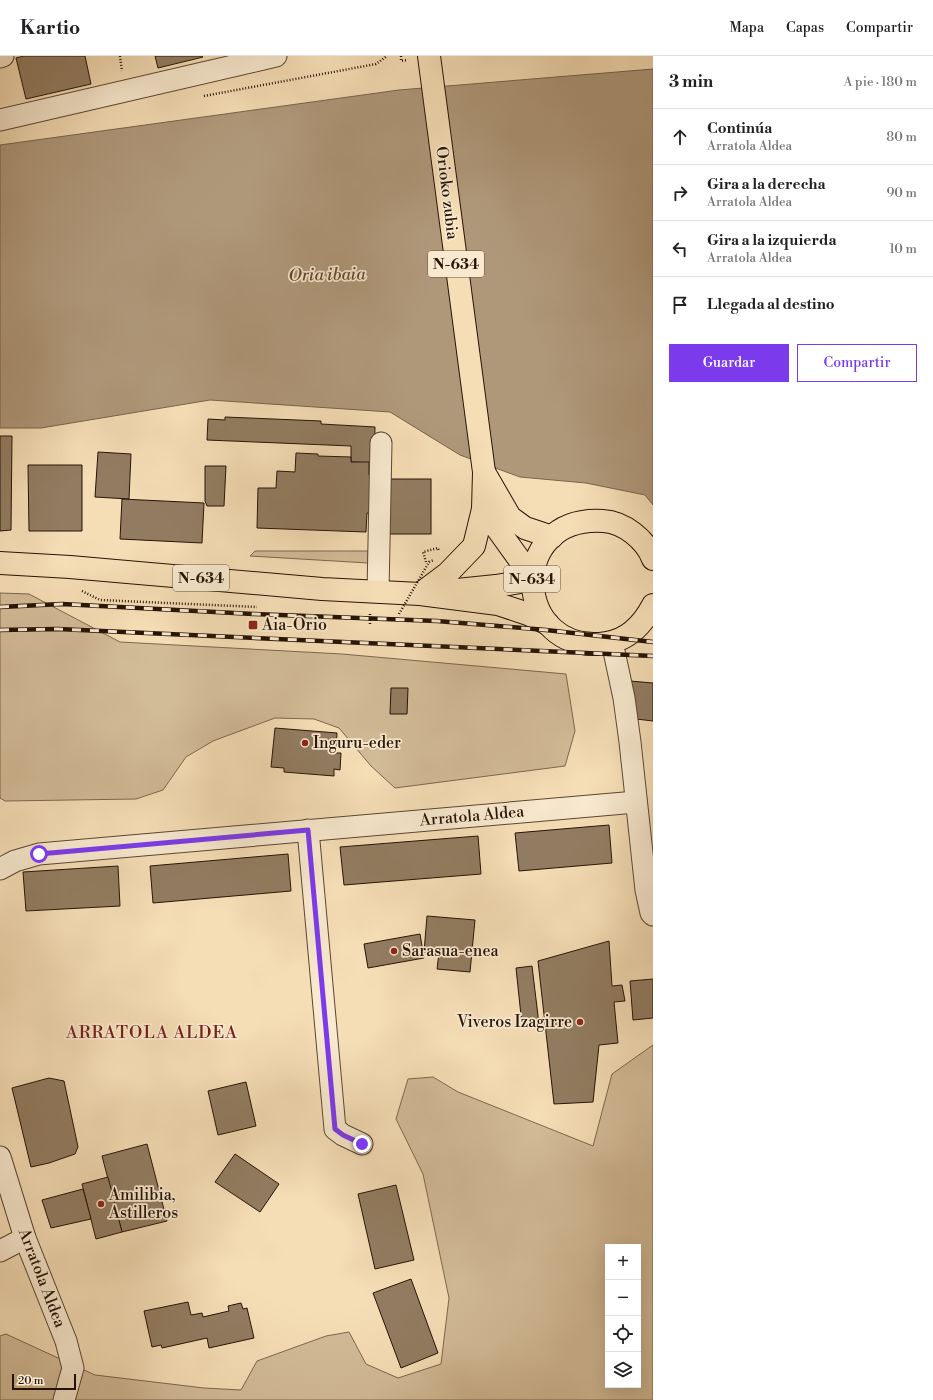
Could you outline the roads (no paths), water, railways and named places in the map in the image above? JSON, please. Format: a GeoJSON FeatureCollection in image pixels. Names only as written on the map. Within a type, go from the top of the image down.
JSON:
{"type":"FeatureCollection","features":[{"type":"Feature","properties":{"kind":"highway","name":"Orioko zubia"},"geometry":{"type":"LineString","coordinates":[[429,56],[484,472]]}},
{"type":"Feature","properties":{"kind":"highway","name":"N-634"},"geometry":{"type":"LineString","coordinates":[[420,594],[448,573],[474,546],[483,509],[484,472]]}},
{"type":"Feature","properties":{"kind":"highway","name":"N-634"},"geometry":{"type":"LineString","coordinates":[[484,472],[510,517],[525,528],[552,537]]}},
{"type":"Feature","properties":{"kind":"highway","name":"N-634"},"geometry":{"type":"LineString","coordinates":[[483,509],[532,576]]}},
{"type":"Feature","properties":{"kind":"highway","name":"N-634"},"geometry":{"type":"LineString","coordinates":[[548,624],[537,606],[532,588],[532,576],[538,556],[544,546],[552,537],[567,526],[589,520],[608,521],[619,524],[629,530],[644,543],[653,560]]}},
{"type":"Feature","properties":{"kind":"highway","name":"N-634"},"geometry":{"type":"LineString","coordinates":[[0,563],[70,567],[322,589],[374,602],[420,594],[496,586],[532,576]]}},
{"type":"Feature","properties":{"kind":"highway","name":"N-634"},"geometry":{"type":"LineString","coordinates":[[420,594],[498,604],[528,614],[548,624],[567,638],[578,642],[596,644],[612,642],[645,625],[653,605]]}},
{"type":"Feature","properties":{"kind":"street"},"geometry":{"type":"LineString","coordinates":[[0,120],[276,56]]}},
{"type":"Feature","properties":{"kind":"street"},"geometry":{"type":"LineString","coordinates":[[374,602],[381,443]]}},
{"type":"Feature","properties":{"kind":"street"},"geometry":{"type":"LineString","coordinates":[[612,642],[624,698],[646,890],[653,916]]}},
{"type":"Feature","properties":{"kind":"street","name":"Arratola Aldea"},"geometry":{"type":"LineString","coordinates":[[0,869],[15,861],[39,854],[636,802]]}},
{"type":"Feature","properties":{"kind":"street"},"geometry":{"type":"LineString","coordinates":[[308,830],[335,1129],[343,1135],[362,1144]]}},
{"type":"Feature","properties":{"kind":"street","name":"Arratola Aldea"},"geometry":{"type":"LineString","coordinates":[[0,1157],[25,1238],[66,1341],[73,1368],[64,1400]]}},
{"type":"Feature","properties":{"kind":"street"},"geometry":{"type":"LineString","coordinates":[[0,1251],[25,1238]]}},
{"type":"Feature","properties":{"kind":"water","name":"Oria ibaia"},"geometry":{"type":"Polygon","coordinates":[[[653,69],[653,505],[645,495],[586,483],[520,477],[460,455],[390,412],[210,400],[41,428],[0,428],[0,145],[399,90],[653,69]]]}},
{"type":"Feature","properties":{"kind":"railway"},"geometry":{"type":"LineString","coordinates":[[0,607],[62,604],[253,614],[437,621],[546,630],[653,642]]}},
{"type":"Feature","properties":{"kind":"railway"},"geometry":{"type":"LineString","coordinates":[[0,630],[58,629],[653,656]]}},
{"type":"Feature","properties":{"kind":"place","name":"Aia-Orio"},"geometry":{"type":"Point","coordinates":[253,625]}},
{"type":"Feature","properties":{"kind":"place","name":"Inguru-eder"},"geometry":{"type":"Point","coordinates":[305,743]}},
{"type":"Feature","properties":{"kind":"place","name":"Sarasua-enea"},"geometry":{"type":"Point","coordinates":[394,951]}},
{"type":"Feature","properties":{"kind":"place","name":"Viveros Izagirre"},"geometry":{"type":"Point","coordinates":[580,1022]}},
{"type":"Feature","properties":{"kind":"place","name":"Amilibia, Astilleros"},"geometry":{"type":"Point","coordinates":[101,1204]}},
{"type":"Feature","properties":{"kind":"district","name":"ARRATOLA ALDEA"},"geometry":{"type":"Point","coordinates":[152,1033]}}]}
